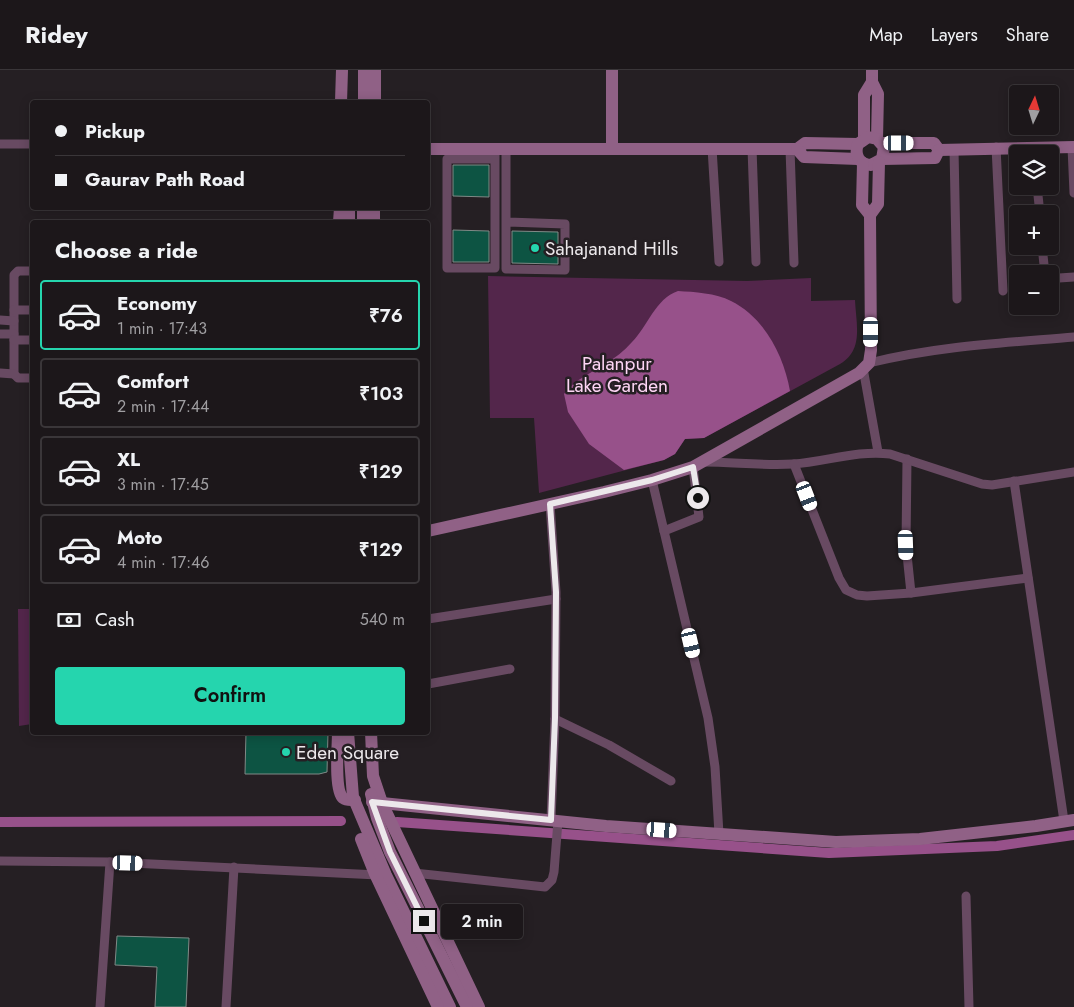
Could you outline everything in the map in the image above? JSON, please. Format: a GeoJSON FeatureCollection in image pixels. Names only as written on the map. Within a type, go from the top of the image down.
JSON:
{"type":"FeatureCollection","features":[{"type":"Feature","properties":{"kind":"street"},"geometry":{"type":"LineString","coordinates":[[341,100],[342,70]]}},
{"type":"Feature","properties":{"kind":"street"},"geometry":{"type":"LineString","coordinates":[[350,70],[350,100]]}},
{"type":"Feature","properties":{"kind":"street"},"geometry":{"type":"LineString","coordinates":[[364,70],[364,100]]}},
{"type":"Feature","properties":{"kind":"street"},"geometry":{"type":"LineString","coordinates":[[375,70],[375,100]]}},
{"type":"Feature","properties":{"kind":"street"},"geometry":{"type":"LineString","coordinates":[[612,70],[612,148]]}},
{"type":"Feature","properties":{"kind":"street"},"geometry":{"type":"LineString","coordinates":[[872,76],[878,94],[879,141],[884,151],[880,160],[878,204],[870,216],[871,350],[866,366],[878,452]]}},
{"type":"Feature","properties":{"kind":"street"},"geometry":{"type":"LineString","coordinates":[[870,216],[862,205],[861,161],[856,151],[861,141],[864,95],[872,76]]}},
{"type":"Feature","properties":{"kind":"street"},"geometry":{"type":"LineString","coordinates":[[430,149],[499,152],[612,148],[793,149],[804,143],[879,141],[934,143],[939,150]]}},
{"type":"Feature","properties":{"kind":"street"},"geometry":{"type":"LineString","coordinates":[[0,144],[30,144]]}},
{"type":"Feature","properties":{"kind":"street"},"geometry":{"type":"LineString","coordinates":[[996,147],[1003,291]]}},
{"type":"Feature","properties":{"kind":"street"},"geometry":{"type":"LineString","coordinates":[[1059,148],[1073,147],[1074,193]]}},
{"type":"Feature","properties":{"kind":"street"},"geometry":{"type":"LineString","coordinates":[[712,148],[719,262]]}},
{"type":"Feature","properties":{"kind":"street"},"geometry":{"type":"LineString","coordinates":[[752,148],[756,262]]}},
{"type":"Feature","properties":{"kind":"street"},"geometry":{"type":"LineString","coordinates":[[939,150],[1009,148]]}},
{"type":"Feature","properties":{"kind":"street"},"geometry":{"type":"LineString","coordinates":[[793,149],[804,157],[861,161],[871,165],[880,160],[936,158],[939,150]]}},
{"type":"Feature","properties":{"kind":"street"},"geometry":{"type":"LineString","coordinates":[[793,149],[794,263]]}},
{"type":"Feature","properties":{"kind":"street"},"geometry":{"type":"LineString","coordinates":[[954,149],[957,299]]}},
{"type":"Feature","properties":{"kind":"street"},"geometry":{"type":"LineString","coordinates":[[499,152],[495,268],[447,268],[448,159],[499,152]]}},
{"type":"Feature","properties":{"kind":"street"},"geometry":{"type":"LineString","coordinates":[[499,152],[506,222],[506,269],[565,270],[565,224],[506,222]]}},
{"type":"Feature","properties":{"kind":"street"},"geometry":{"type":"LineString","coordinates":[[14,374],[14,275],[18,271],[30,271]]}},
{"type":"Feature","properties":{"kind":"street"},"geometry":{"type":"LineString","coordinates":[[1059,278],[1074,277]]}},
{"type":"Feature","properties":{"kind":"street"},"geometry":{"type":"LineString","coordinates":[[14,310],[30,310]]}},
{"type":"Feature","properties":{"kind":"street"},"geometry":{"type":"LineString","coordinates":[[0,320],[14,321]]}},
{"type":"Feature","properties":{"kind":"street"},"geometry":{"type":"LineString","coordinates":[[0,334],[30,340]]}},
{"type":"Feature","properties":{"kind":"street"},"geometry":{"type":"LineString","coordinates":[[430,531],[652,480],[698,464],[858,373],[866,366],[915,352],[947,347],[1074,337]]}},
{"type":"Feature","properties":{"kind":"street"},"geometry":{"type":"LineString","coordinates":[[0,373],[14,374],[18,378],[30,378]]}},
{"type":"Feature","properties":{"kind":"street"},"geometry":{"type":"LineString","coordinates":[[698,464],[794,464],[856,453],[878,452],[907,459],[982,484],[992,485],[1074,472]]}},
{"type":"Feature","properties":{"kind":"street"},"geometry":{"type":"LineString","coordinates":[[907,459],[906,545],[911,593]]}},
{"type":"Feature","properties":{"kind":"street"},"geometry":{"type":"LineString","coordinates":[[664,530],[696,520],[699,517],[698,464]]}},
{"type":"Feature","properties":{"kind":"street"},"geometry":{"type":"LineString","coordinates":[[794,464],[839,578],[846,590],[857,595],[867,596],[911,593],[1028,578]]}},
{"type":"Feature","properties":{"kind":"street"},"geometry":{"type":"LineString","coordinates":[[652,480],[708,718],[715,767],[719,834]]}},
{"type":"Feature","properties":{"kind":"street"},"geometry":{"type":"LineString","coordinates":[[377,803],[555,823],[836,842],[920,839],[1069,821],[1028,578],[1014,481]]}},
{"type":"Feature","properties":{"kind":"street"},"geometry":{"type":"LineString","coordinates":[[414,873],[545,887],[552,880],[556,843],[556,599],[550,504]]}},
{"type":"Feature","properties":{"kind":"street"},"geometry":{"type":"LineString","coordinates":[[430,619],[556,599]]}},
{"type":"Feature","properties":{"kind":"street"},"geometry":{"type":"LineString","coordinates":[[430,684],[510,668]]}},
{"type":"Feature","properties":{"kind":"street"},"geometry":{"type":"LineString","coordinates":[[555,718],[609,745],[671,781]]}},
{"type":"Feature","properties":{"kind":"street"},"geometry":{"type":"LineString","coordinates":[[338,735],[339,788],[341,795],[351,800],[362,821],[380,875],[450,1007]]}},
{"type":"Feature","properties":{"kind":"street"},"geometry":{"type":"LineString","coordinates":[[348,735],[351,800],[380,875],[438,1007]]}},
{"type":"Feature","properties":{"kind":"street"},"geometry":{"type":"LineString","coordinates":[[365,735],[365,764],[377,803],[414,873],[479,1007]]}},
{"type":"Feature","properties":{"kind":"street"},"geometry":{"type":"LineString","coordinates":[[371,735],[377,818],[467,1007]]}},
{"type":"Feature","properties":{"kind":"street"},"geometry":{"type":"LineString","coordinates":[[362,821],[377,818]]}},
{"type":"Feature","properties":{"kind":"street"},"geometry":{"type":"LineString","coordinates":[[368,836],[382,831]]}},
{"type":"Feature","properties":{"kind":"street"},"geometry":{"type":"LineString","coordinates":[[0,861],[110,862],[380,875]]}},
{"type":"Feature","properties":{"kind":"street"},"geometry":{"type":"LineString","coordinates":[[100,1007],[110,862]]}},
{"type":"Feature","properties":{"kind":"street"},"geometry":{"type":"LineString","coordinates":[[226,1007],[234,867]]}},
{"type":"Feature","properties":{"kind":"street"},"geometry":{"type":"LineString","coordinates":[[966,896],[969,1007]]}},
{"type":"Feature","properties":{"kind":"green space","name":"Palanpur Lake Garden"},"geometry":{"type":"Polygon","coordinates":[[[488,276],[747,281],[811,278],[811,301],[855,300],[856,344],[848,358],[840,364],[704,438],[685,439],[675,454],[664,460],[539,493],[534,418],[490,418],[488,276]]]}},
{"type":"Feature","properties":{"kind":"green space"},"geometry":{"type":"Polygon","coordinates":[[[18,609],[30,609],[30,724],[19,726],[18,609]]]}},
{"type":"Feature","properties":{"kind":"shaded area"},"geometry":{"type":"Polygon","coordinates":[[[678,291],[719,296],[743,308],[763,327],[771,339],[783,364],[790,391],[704,438],[685,439],[675,454],[664,460],[624,470],[589,444],[568,412],[564,394],[578,381],[623,351],[638,336],[652,313],[663,300],[678,291]]]}},
{"type":"Feature","properties":{"kind":"building"},"geometry":{"type":"Polygon","coordinates":[[[453,165],[489,165],[489,197],[453,196],[453,165]]]}},
{"type":"Feature","properties":{"kind":"building"},"geometry":{"type":"Polygon","coordinates":[[[453,230],[489,231],[489,262],[453,262],[453,230]]]}},
{"type":"Feature","properties":{"kind":"building","name":"Sahajanand Hills"},"geometry":{"type":"Polygon","coordinates":[[[512,231],[558,232],[558,264],[512,263],[512,231]]]}},
{"type":"Feature","properties":{"kind":"building","name":"Eden Square"},"geometry":{"type":"Polygon","coordinates":[[[246,735],[328,735],[327,772],[319,774],[245,774],[246,735]]]}},
{"type":"Feature","properties":{"kind":"building"},"geometry":{"type":"Polygon","coordinates":[[[117,936],[189,938],[186,1007],[155,1007],[157,967],[115,965],[117,936]]]}},
{"type":"Feature","properties":{"kind":"waterway"},"geometry":{"type":"LineString","coordinates":[[0,822],[341,821]]}},
{"type":"Feature","properties":{"kind":"waterway"},"geometry":{"type":"LineString","coordinates":[[397,822],[829,853],[997,846],[1074,835]]}},
{"type":"Feature","properties":{"kind":"place","name":"Sahajanand Hills"},"geometry":{"type":"Point","coordinates":[535,248]}},
{"type":"Feature","properties":{"kind":"place","name":"Eden Square"},"geometry":{"type":"Point","coordinates":[286,752]}},
{"type":"Feature","properties":{"kind":"route"},"geometry":{"type":"LineString","coordinates":[[424,921],[390,852],[372,802],[551,820],[555,718],[556,592],[550,504],[652,480],[693,467],[698,498]]}}]}
